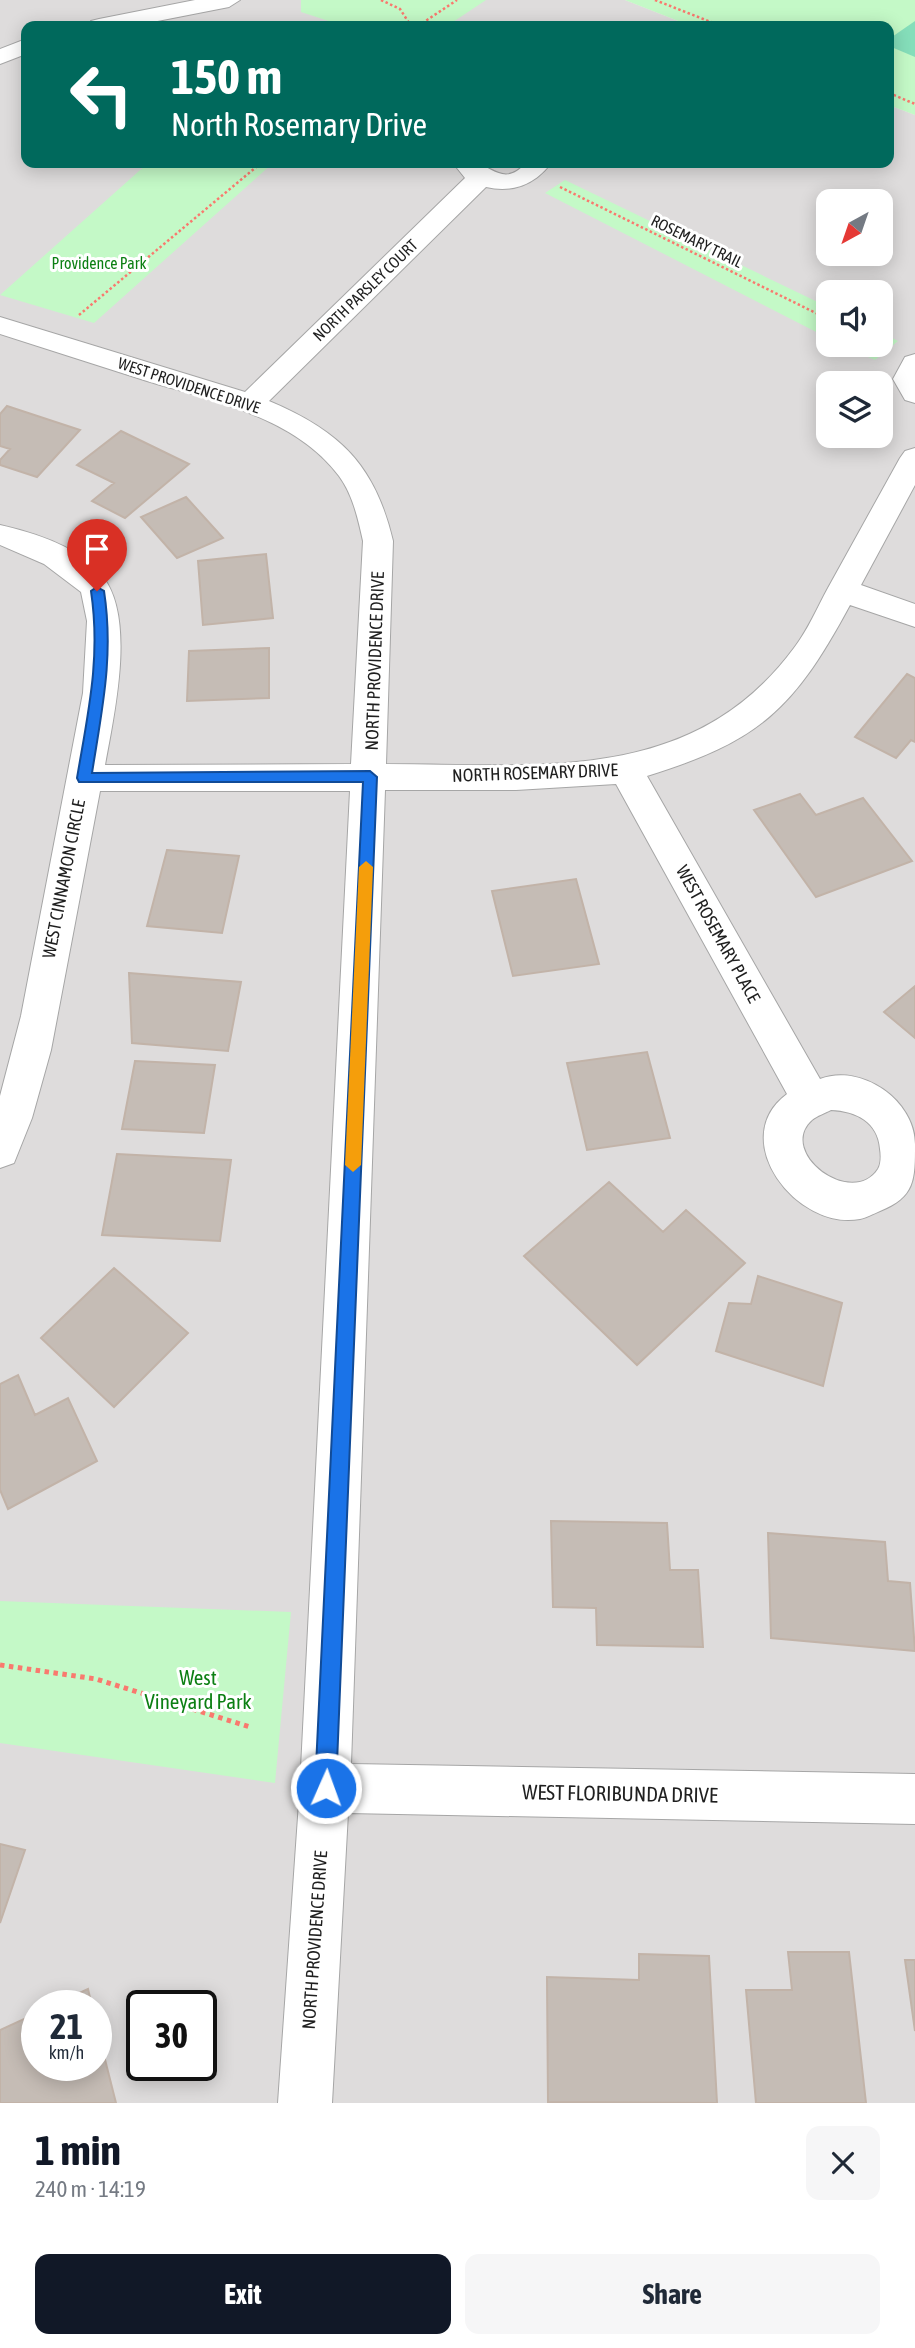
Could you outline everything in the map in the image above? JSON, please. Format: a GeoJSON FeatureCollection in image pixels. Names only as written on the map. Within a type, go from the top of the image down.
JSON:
{"type":"FeatureCollection","features":[{"type":"Feature","properties":{"kind":"street"},"geometry":{"type":"LineString","coordinates":[[124,21],[229,0]]}},
{"type":"Feature","properties":{"kind":"street","name":"NORTH PARSLEY COURT"},"geometry":{"type":"LineString","coordinates":[[250,403],[473,170],[515,180],[533,172],[535,168]]}},
{"type":"Feature","properties":{"kind":"street","name":"WEST PROVIDENCE DRIVE"},"geometry":{"type":"LineString","coordinates":[[0,325],[250,403],[302,428],[324,443],[358,481]]}},
{"type":"Feature","properties":{"kind":"street"},"geometry":{"type":"LineString","coordinates":[[915,363],[907,379],[915,394]]}},
{"type":"Feature","properties":{"kind":"street","name":"NORTH ROSEMARY DRIVE"},"geometry":{"type":"LineString","coordinates":[[84,778],[516,777],[626,770],[690,750],[747,718],[770,698],[807,655],[915,458]]}},
{"type":"Feature","properties":{"kind":"street","name":"NORTH PROVIDENCE DRIVE"},"geometry":{"type":"LineString","coordinates":[[305,2103],[326,1788],[378,541],[371,507],[358,481]]}},
{"type":"Feature","properties":{"kind":"street","name":"WEST CINNAMON CIRCLE"},"geometry":{"type":"LineString","coordinates":[[0,536],[50,552],[74,568],[97,591],[103,629],[103,666],[84,778],[27,1069],[0,1150]]}},
{"type":"Feature","properties":{"kind":"street"},"geometry":{"type":"LineString","coordinates":[[843,590],[915,616]]}},
{"type":"Feature","properties":{"kind":"street","name":"WEST ROSEMARY PLACE"},"geometry":{"type":"LineString","coordinates":[[626,770],[810,1098]]}},
{"type":"Feature","properties":{"kind":"street","name":"WEST FLORIBUNDA DRIVE"},"geometry":{"type":"LineString","coordinates":[[326,1788],[915,1799]]}},
{"type":"Feature","properties":{"kind":"path"},"geometry":{"type":"LineString","coordinates":[[381,0],[393,4],[409,17],[410,21]]}},
{"type":"Feature","properties":{"kind":"path"},"geometry":{"type":"LineString","coordinates":[[426,21],[457,0]]}},
{"type":"Feature","properties":{"kind":"path"},"geometry":{"type":"LineString","coordinates":[[655,0],[708,21]]}},
{"type":"Feature","properties":{"kind":"path"},"geometry":{"type":"LineString","coordinates":[[894,95],[915,104]]}},
{"type":"Feature","properties":{"kind":"path"},"geometry":{"type":"LineString","coordinates":[[76,318],[255,168]]}},
{"type":"Feature","properties":{"kind":"path","name":"ROSEMARY TRAIL"},"geometry":{"type":"LineString","coordinates":[[556,185],[816,313]]}},
{"type":"Feature","properties":{"kind":"path"},"geometry":{"type":"LineString","coordinates":[[0,1665],[82,1676],[167,1698],[250,1727]]}},
{"type":"Feature","properties":{"kind":"shaded area"},"geometry":{"type":"Polygon","coordinates":[[[0,0],[625,0],[678,21],[21,21],[21,168],[894,168],[894,107],[915,115],[915,2103],[0,2103],[0,0]]]}},
{"type":"Feature","properties":{"kind":"green space"},"geometry":{"type":"Polygon","coordinates":[[[301,0],[486,0],[454,21],[329,21],[301,12],[301,0]]]}},
{"type":"Feature","properties":{"kind":"green space"},"geometry":{"type":"Polygon","coordinates":[[[625,0],[915,0],[915,115],[894,107],[894,21],[678,21],[625,0]]]}},
{"type":"Feature","properties":{"kind":"green space"},"geometry":{"type":"Polygon","coordinates":[[[915,21],[915,57],[894,48],[894,36],[915,21]]]}},
{"type":"Feature","properties":{"kind":"green space","name":"Providence Park"},"geometry":{"type":"Polygon","coordinates":[[[142,168],[267,168],[94,323],[0,295],[142,168]]]}},
{"type":"Feature","properties":{"kind":"green space"},"geometry":{"type":"Polygon","coordinates":[[[565,180],[816,301],[816,332],[545,193],[565,180]]]}},
{"type":"Feature","properties":{"kind":"green space","name":"West Vineyard Park"},"geometry":{"type":"Polygon","coordinates":[[[0,1601],[291,1612],[275,1783],[0,1743],[0,1601]]]}},
{"type":"Feature","properties":{"kind":"building"},"geometry":{"type":"Polygon","coordinates":[[[7,406],[80,430],[37,477],[0,465],[0,460],[10,449],[0,446],[0,414],[7,406]]]}},
{"type":"Feature","properties":{"kind":"building"},"geometry":{"type":"Polygon","coordinates":[[[121,431],[189,464],[125,518],[92,501],[114,483],[77,465],[121,431]]]}},
{"type":"Feature","properties":{"kind":"building"},"geometry":{"type":"Polygon","coordinates":[[[186,497],[223,538],[177,558],[141,517],[186,497]]]}},
{"type":"Feature","properties":{"kind":"building"},"geometry":{"type":"Polygon","coordinates":[[[266,554],[273,618],[203,625],[198,561],[266,554]]]}},
{"type":"Feature","properties":{"kind":"building"},"geometry":{"type":"Polygon","coordinates":[[[269,648],[269,698],[187,701],[189,651],[269,648]]]}},
{"type":"Feature","properties":{"kind":"building"},"geometry":{"type":"Polygon","coordinates":[[[907,674],[915,678],[915,742],[911,740],[896,758],[855,737],[907,674]]]}},
{"type":"Feature","properties":{"kind":"building"},"geometry":{"type":"Polygon","coordinates":[[[800,794],[816,815],[863,798],[912,861],[816,897],[754,810],[800,794]]]}},
{"type":"Feature","properties":{"kind":"building"},"geometry":{"type":"Polygon","coordinates":[[[167,850],[239,856],[222,933],[147,926],[167,850]]]}},
{"type":"Feature","properties":{"kind":"building"},"geometry":{"type":"Polygon","coordinates":[[[576,879],[599,964],[513,976],[492,891],[576,879]]]}},
{"type":"Feature","properties":{"kind":"building"},"geometry":{"type":"Polygon","coordinates":[[[129,973],[241,982],[228,1051],[132,1043],[129,973]]]}},
{"type":"Feature","properties":{"kind":"building"},"geometry":{"type":"Polygon","coordinates":[[[915,986],[915,1038],[884,1012],[915,986]]]}},
{"type":"Feature","properties":{"kind":"building"},"geometry":{"type":"Polygon","coordinates":[[[647,1052],[670,1138],[587,1150],[567,1063],[647,1052]]]}},
{"type":"Feature","properties":{"kind":"building"},"geometry":{"type":"Polygon","coordinates":[[[135,1061],[215,1065],[204,1133],[122,1129],[135,1061]]]}},
{"type":"Feature","properties":{"kind":"building"},"geometry":{"type":"Polygon","coordinates":[[[117,1154],[231,1160],[220,1241],[102,1235],[117,1154]]]}},
{"type":"Feature","properties":{"kind":"building"},"geometry":{"type":"Polygon","coordinates":[[[609,1182],[663,1232],[686,1210],[745,1263],[637,1365],[524,1256],[609,1182]]]}},
{"type":"Feature","properties":{"kind":"building"},"geometry":{"type":"Polygon","coordinates":[[[114,1268],[188,1333],[114,1407],[41,1338],[114,1268]]]}},
{"type":"Feature","properties":{"kind":"building"},"geometry":{"type":"Polygon","coordinates":[[[758,1276],[842,1303],[823,1386],[716,1351],[729,1303],[751,1304],[758,1276]]]}},
{"type":"Feature","properties":{"kind":"building"},"geometry":{"type":"Polygon","coordinates":[[[18,1375],[35,1415],[68,1398],[97,1461],[8,1509],[0,1490],[0,1384],[18,1375]]]}},
{"type":"Feature","properties":{"kind":"building"},"geometry":{"type":"Polygon","coordinates":[[[551,1521],[667,1523],[670,1570],[698,1570],[703,1647],[597,1645],[596,1608],[553,1607],[551,1521]]]}},
{"type":"Feature","properties":{"kind":"building"},"geometry":{"type":"Polygon","coordinates":[[[768,1533],[885,1542],[888,1581],[910,1583],[915,1651],[771,1638],[768,1533]]]}},
{"type":"Feature","properties":{"kind":"building"},"geometry":{"type":"Polygon","coordinates":[[[0,1844],[25,1850],[0,1923],[0,1844]]]}},
{"type":"Feature","properties":{"kind":"building"},"geometry":{"type":"Polygon","coordinates":[[[788,1952],[849,1952],[866,2103],[756,2103],[746,1990],[792,1990],[788,1952]]]}},
{"type":"Feature","properties":{"kind":"building"},"geometry":{"type":"Polygon","coordinates":[[[639,1954],[709,1956],[717,2103],[548,2102],[547,1977],[639,1980],[639,1954]]]}},
{"type":"Feature","properties":{"kind":"building"},"geometry":{"type":"Polygon","coordinates":[[[905,1960],[915,1960],[915,2031],[905,1960]]]}},
{"type":"Feature","properties":{"kind":"building"},"geometry":{"type":"Polygon","coordinates":[[[21,2020],[21,2081],[110,2081],[116,2103],[0,2103],[0,2030],[21,2020]]]}},
{"type":"Feature","properties":{"kind":"slow traffic"},"geometry":{"type":"LineString","coordinates":[[353,1165],[366,867]]}},
{"type":"Feature","properties":{"kind":"route"},"geometry":{"type":"LineString","coordinates":[[97,591],[103,629],[103,666],[84,778],[370,777],[326,1788]]}}]}
